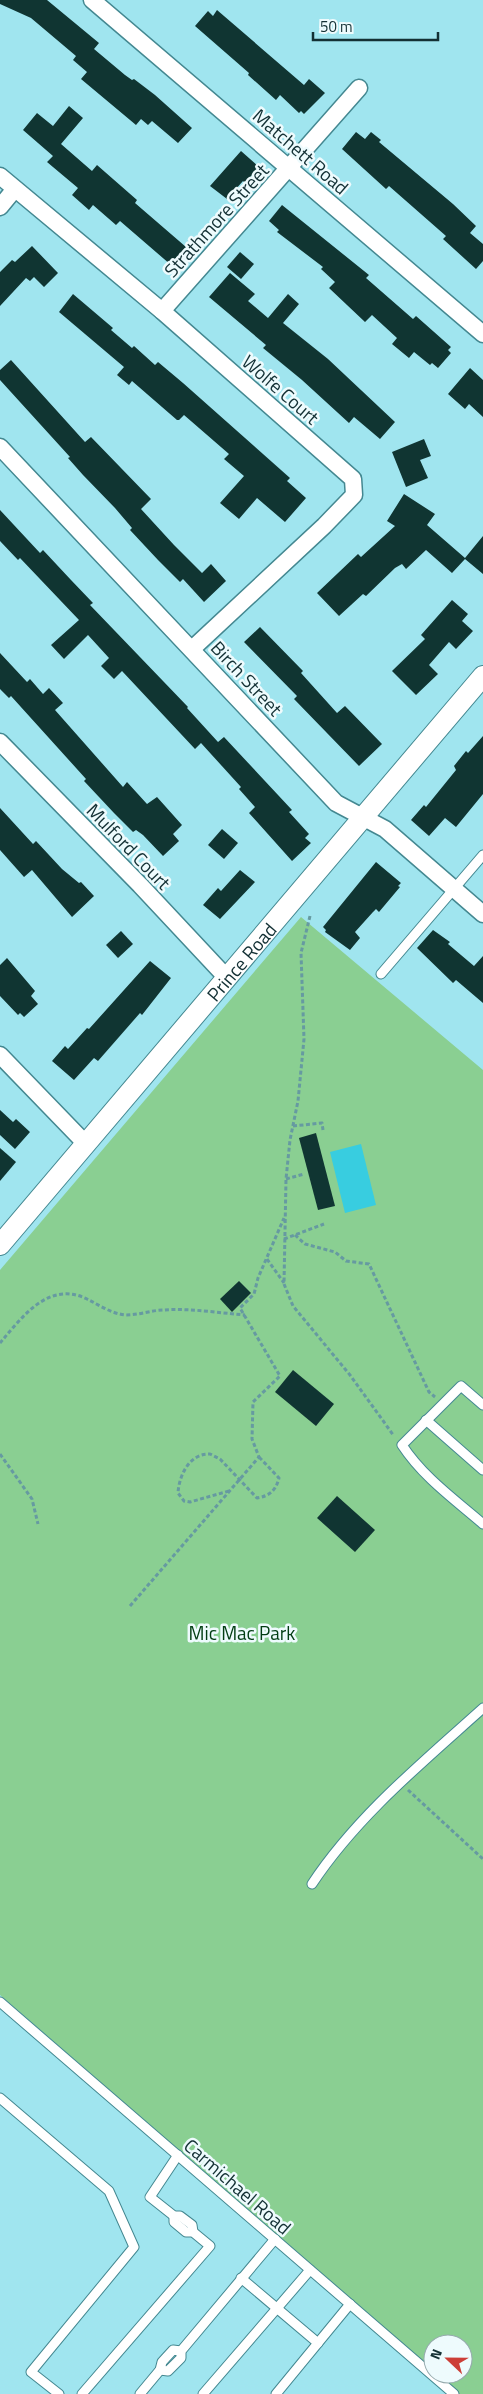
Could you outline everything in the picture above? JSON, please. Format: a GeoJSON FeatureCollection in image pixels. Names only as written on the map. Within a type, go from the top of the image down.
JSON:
{"type":"FeatureCollection","features":[{"type":"Feature","properties":{"kind":"street","name":"Matchett Road"},"geometry":{"type":"LineString","coordinates":[[99,2],[483,334]]}},
{"type":"Feature","properties":{"kind":"street","name":"Strathmore Street"},"geometry":{"type":"LineString","coordinates":[[162,311],[359,88]]}},
{"type":"Feature","properties":{"kind":"street","name":"Wolfe Court"},"geometry":{"type":"LineString","coordinates":[[0,176],[14,190],[162,311],[352,479],[354,495],[324,526],[192,649]]}},
{"type":"Feature","properties":{"kind":"street"},"geometry":{"type":"LineString","coordinates":[[0,207],[14,190]]}},
{"type":"Feature","properties":{"kind":"street","name":"Birch Street"},"geometry":{"type":"LineString","coordinates":[[0,447],[336,803],[384,829],[483,914]]}},
{"type":"Feature","properties":{"kind":"street","name":"Prince Road"},"geometry":{"type":"LineString","coordinates":[[0,1245],[483,676]]}},
{"type":"Feature","properties":{"kind":"street","name":"Mulford Court"},"geometry":{"type":"LineString","coordinates":[[0,742],[140,885],[227,978]]}},
{"type":"Feature","properties":{"kind":"street"},"geometry":{"type":"LineString","coordinates":[[0,1055],[86,1144]]}},
{"type":"Feature","properties":{"kind":"lane"},"geometry":{"type":"LineString","coordinates":[[380,974],[483,855]]}},
{"type":"Feature","properties":{"kind":"lane"},"geometry":{"type":"LineString","coordinates":[[483,1405],[461,1386],[402,1445],[427,1476],[483,1524]]}},
{"type":"Feature","properties":{"kind":"lane"},"geometry":{"type":"LineString","coordinates":[[426,1420],[483,1470]]}},
{"type":"Feature","properties":{"kind":"lane"},"geometry":{"type":"LineString","coordinates":[[312,1884],[328,1859],[400,1783],[483,1708]]}},
{"type":"Feature","properties":{"kind":"lane","name":"Carmichael Road"},"geometry":{"type":"LineString","coordinates":[[0,2002],[454,2394]]}},
{"type":"Feature","properties":{"kind":"lane"},"geometry":{"type":"LineString","coordinates":[[0,2098],[109,2191],[134,2247],[31,2372],[59,2394]]}},
{"type":"Feature","properties":{"kind":"lane"},"geometry":{"type":"LineString","coordinates":[[82,2394],[210,2246],[193,2232],[192,2225],[180,2216],[174,2216],[150,2197],[178,2155]]}},
{"type":"Feature","properties":{"kind":"lane"},"geometry":{"type":"LineString","coordinates":[[140,2394],[160,2370],[168,2371],[181,2358],[181,2351],[275,2239]]}},
{"type":"Feature","properties":{"kind":"lane"},"geometry":{"type":"LineString","coordinates":[[203,2394],[310,2270]]}},
{"type":"Feature","properties":{"kind":"lane"},"geometry":{"type":"LineString","coordinates":[[241,2278],[318,2343]]}},
{"type":"Feature","properties":{"kind":"lane"},"geometry":{"type":"LineString","coordinates":[[276,2394],[350,2304]]}},
{"type":"Feature","properties":{"kind":"path"},"geometry":{"type":"LineString","coordinates":[[284,1284],[286,1179],[298,1101],[304,1039],[301,953],[310,916]]}},
{"type":"Feature","properties":{"kind":"path"},"geometry":{"type":"LineString","coordinates":[[293,1126],[322,1123],[323,1130]]}},
{"type":"Feature","properties":{"kind":"path"},"geometry":{"type":"LineString","coordinates":[[286,1179],[304,1174]]}},
{"type":"Feature","properties":{"kind":"path"},"geometry":{"type":"LineString","coordinates":[[229,1491],[190,1502],[184,1500],[178,1493],[185,1470],[195,1457],[200,1454],[210,1454],[216,1457],[257,1498],[268,1496],[274,1490],[280,1478],[259,1457],[252,1439],[253,1402],[280,1376],[240,1308],[254,1294],[258,1278],[285,1215]]}},
{"type":"Feature","properties":{"kind":"path"},"geometry":{"type":"LineString","coordinates":[[284,1239],[324,1224]]}},
{"type":"Feature","properties":{"kind":"path"},"geometry":{"type":"LineString","coordinates":[[295,1235],[305,1244],[335,1252],[346,1260],[370,1264],[429,1392],[442,1404]]}},
{"type":"Feature","properties":{"kind":"path"},"geometry":{"type":"LineString","coordinates":[[267,1259],[284,1284],[293,1306],[350,1375],[402,1445]]}},
{"type":"Feature","properties":{"kind":"path"},"geometry":{"type":"LineString","coordinates":[[0,1343],[37,1303],[46,1298],[62,1294],[79,1296],[109,1310],[123,1314],[166,1310],[245,1315]]}},
{"type":"Feature","properties":{"kind":"path"},"geometry":{"type":"LineString","coordinates":[[0,1454],[32,1499],[38,1524]]}},
{"type":"Feature","properties":{"kind":"path"},"geometry":{"type":"LineString","coordinates":[[130,1606],[259,1457]]}},
{"type":"Feature","properties":{"kind":"path"},"geometry":{"type":"LineString","coordinates":[[400,1783],[483,1859]]}},
{"type":"Feature","properties":{"kind":"green space","name":"Mic Mac Park"},"geometry":{"type":"Polygon","coordinates":[[[301,917],[483,1070],[483,2394],[459,2394],[448,2384],[473,2384],[473,2334],[423,2334],[423,2362],[0,1995],[0,1270],[301,917]]]}},
{"type":"Feature","properties":{"kind":"water"},"geometry":{"type":"Polygon","coordinates":[[[361,1144],[376,1205],[345,1213],[330,1152],[361,1144]]]}},
{"type":"Feature","properties":{"kind":"building"},"geometry":{"type":"Polygon","coordinates":[[[0,0],[47,0],[99,43],[94,49],[125,75],[132,80],[134,79],[155,95],[192,128],[178,143],[152,121],[148,125],[141,119],[136,125],[81,79],[87,72],[73,60],[76,56],[31,18],[0,4],[0,0]]]}},
{"type":"Feature","properties":{"kind":"building"},"geometry":{"type":"Polygon","coordinates":[[[217,10],[304,85],[309,79],[325,93],[304,114],[301,111],[299,113],[280,95],[276,100],[248,75],[249,73],[195,26],[208,11],[213,16],[217,10]]]}},
{"type":"Feature","properties":{"kind":"building"},"geometry":{"type":"Polygon","coordinates":[[[69,106],[83,118],[61,144],[92,171],[97,165],[137,200],[135,203],[186,247],[171,265],[120,221],[116,225],[93,205],[89,210],[72,195],[78,188],[47,162],[53,156],[23,130],[37,113],[53,126],[69,106]]]}},
{"type":"Feature","properties":{"kind":"building"},"geometry":{"type":"Polygon","coordinates":[[[356,132],[365,139],[371,132],[381,140],[379,142],[453,204],[476,226],[470,233],[483,244],[483,261],[476,269],[443,239],[446,236],[389,186],[386,189],[342,149],[356,132]]]}},
{"type":"Feature","properties":{"kind":"building"},"geometry":{"type":"Polygon","coordinates":[[[241,151],[259,167],[227,199],[210,186],[241,151]]]}},
{"type":"Feature","properties":{"kind":"building"},"geometry":{"type":"Polygon","coordinates":[[[282,205],[369,275],[366,278],[413,319],[416,316],[451,347],[448,350],[451,353],[438,368],[432,363],[430,365],[414,352],[409,358],[392,344],[397,338],[372,315],[365,322],[329,288],[335,282],[321,269],[323,267],[277,232],[279,230],[269,221],[282,205]]]}},
{"type":"Feature","properties":{"kind":"building"},"geometry":{"type":"Polygon","coordinates":[[[32,246],[58,273],[44,287],[34,277],[30,281],[26,278],[0,306],[0,272],[12,260],[15,262],[32,246]]]}},
{"type":"Feature","properties":{"kind":"building"},"geometry":{"type":"Polygon","coordinates":[[[240,252],[254,264],[241,279],[227,267],[240,252]]]}},
{"type":"Feature","properties":{"kind":"building"},"geometry":{"type":"Polygon","coordinates":[[[230,273],[255,294],[248,301],[268,318],[288,294],[299,304],[283,323],[328,359],[395,422],[380,439],[354,417],[349,423],[302,380],[263,348],[266,345],[209,297],[230,273]]]}},
{"type":"Feature","properties":{"kind":"building"},"geometry":{"type":"Polygon","coordinates":[[[73,294],[113,328],[111,330],[132,348],[134,346],[155,365],[158,362],[183,383],[290,478],[287,481],[306,498],[285,522],[257,498],[239,519],[220,503],[244,476],[224,459],[229,454],[184,415],[177,420],[132,381],[129,385],[117,375],[124,367],[59,312],[73,294]]]}},
{"type":"Feature","properties":{"kind":"building"},"geometry":{"type":"Polygon","coordinates":[[[11,360],[85,442],[91,437],[151,499],[141,509],[174,545],[202,573],[211,564],[226,581],[204,602],[183,579],[180,582],[130,530],[132,528],[115,508],[83,475],[68,458],[70,457],[0,380],[0,370],[11,360]]]}},
{"type":"Feature","properties":{"kind":"building"},"geometry":{"type":"Polygon","coordinates":[[[470,368],[483,380],[483,417],[469,404],[465,409],[448,394],[470,368]]]}},
{"type":"Feature","properties":{"kind":"building"},"geometry":{"type":"Polygon","coordinates":[[[424,439],[431,456],[420,460],[428,478],[406,487],[392,452],[424,439]]]}},
{"type":"Feature","properties":{"kind":"building"},"geometry":{"type":"Polygon","coordinates":[[[404,494],[435,514],[427,525],[465,558],[483,536],[483,574],[465,559],[452,573],[426,550],[406,569],[402,564],[395,568],[366,596],[363,594],[339,616],[317,593],[358,554],[361,557],[395,526],[387,521],[404,494]]]}},
{"type":"Feature","properties":{"kind":"building"},"geometry":{"type":"Polygon","coordinates":[[[0,510],[40,553],[43,550],[93,603],[90,605],[188,707],[218,742],[224,737],[292,810],[289,812],[309,834],[305,838],[311,843],[292,861],[249,813],[255,807],[239,789],[241,787],[201,743],[195,749],[122,671],[114,679],[101,666],[109,658],[88,635],[64,659],[51,645],[79,620],[20,558],[18,560],[0,541],[0,510]]]}},
{"type":"Feature","properties":{"kind":"building"},"geometry":{"type":"Polygon","coordinates":[[[452,600],[468,614],[462,621],[473,631],[456,649],[449,642],[429,665],[438,674],[416,695],[392,671],[425,639],[421,635],[452,600]]]}},
{"type":"Feature","properties":{"kind":"building"},"geometry":{"type":"Polygon","coordinates":[[[260,627],[303,671],[301,673],[337,713],[345,706],[382,744],[359,766],[294,699],[297,696],[244,642],[260,627]]]}},
{"type":"Feature","properties":{"kind":"building"},"geometry":{"type":"Polygon","coordinates":[[[0,653],[27,682],[30,679],[43,694],[49,688],[63,703],[55,710],[123,787],[127,782],[147,804],[157,797],[182,825],[173,834],[179,841],[163,856],[143,835],[136,830],[133,832],[114,813],[11,696],[9,698],[0,689],[0,653]]]}},
{"type":"Feature","properties":{"kind":"building"},"geometry":{"type":"Polygon","coordinates":[[[483,736],[483,794],[456,827],[445,818],[429,836],[411,820],[424,805],[426,807],[456,770],[454,766],[466,751],[468,753],[483,736]]]}},
{"type":"Feature","properties":{"kind":"building"},"geometry":{"type":"Polygon","coordinates":[[[0,808],[33,844],[36,841],[62,869],[79,883],[81,882],[94,896],[72,917],[32,870],[24,877],[0,850],[0,808]]]}},
{"type":"Feature","properties":{"kind":"building"},"geometry":{"type":"Polygon","coordinates":[[[222,829],[238,843],[224,859],[208,845],[222,829]]]}},
{"type":"Feature","properties":{"kind":"building"},"geometry":{"type":"Polygon","coordinates":[[[376,862],[401,883],[398,886],[400,887],[379,912],[376,909],[355,932],[360,938],[350,950],[325,932],[326,930],[323,927],[376,862]]]}},
{"type":"Feature","properties":{"kind":"building"},"geometry":{"type":"Polygon","coordinates":[[[240,870],[255,882],[220,919],[203,905],[218,888],[221,891],[240,870]]]}},
{"type":"Feature","properties":{"kind":"building"},"geometry":{"type":"Polygon","coordinates":[[[433,930],[450,942],[448,944],[474,966],[483,956],[483,1003],[456,980],[453,983],[417,948],[433,930]]]}},
{"type":"Feature","properties":{"kind":"building"},"geometry":{"type":"Polygon","coordinates":[[[121,931],[133,944],[118,958],[106,945],[121,931]]]}},
{"type":"Feature","properties":{"kind":"building"},"geometry":{"type":"Polygon","coordinates":[[[7,958],[35,991],[31,996],[38,1004],[24,1017],[20,1013],[18,1015],[0,996],[0,965],[7,958]]]}},
{"type":"Feature","properties":{"kind":"building"},"geometry":{"type":"Polygon","coordinates":[[[150,961],[171,978],[142,1015],[140,1013],[98,1061],[94,1058],[74,1080],[52,1061],[65,1046],[68,1049],[87,1028],[89,1029],[150,961]]]}},
{"type":"Feature","properties":{"kind":"building"},"geometry":{"type":"Polygon","coordinates":[[[0,1110],[13,1122],[16,1119],[30,1132],[15,1149],[0,1135],[0,1110]]]}},
{"type":"Feature","properties":{"kind":"building"},"geometry":{"type":"Polygon","coordinates":[[[316,1133],[335,1206],[318,1210],[299,1138],[316,1133]]]}},
{"type":"Feature","properties":{"kind":"building"},"geometry":{"type":"Polygon","coordinates":[[[0,1148],[16,1162],[0,1181],[0,1148]]]}},
{"type":"Feature","properties":{"kind":"building"},"geometry":{"type":"Polygon","coordinates":[[[239,1281],[251,1293],[232,1312],[220,1299],[239,1281]]]}},
{"type":"Feature","properties":{"kind":"building"},"geometry":{"type":"Polygon","coordinates":[[[293,1370],[334,1404],[316,1426],[275,1392],[293,1370]]]}},
{"type":"Feature","properties":{"kind":"building"},"geometry":{"type":"Polygon","coordinates":[[[337,1496],[375,1530],[355,1552],[317,1518],[337,1496]]]}}]}
